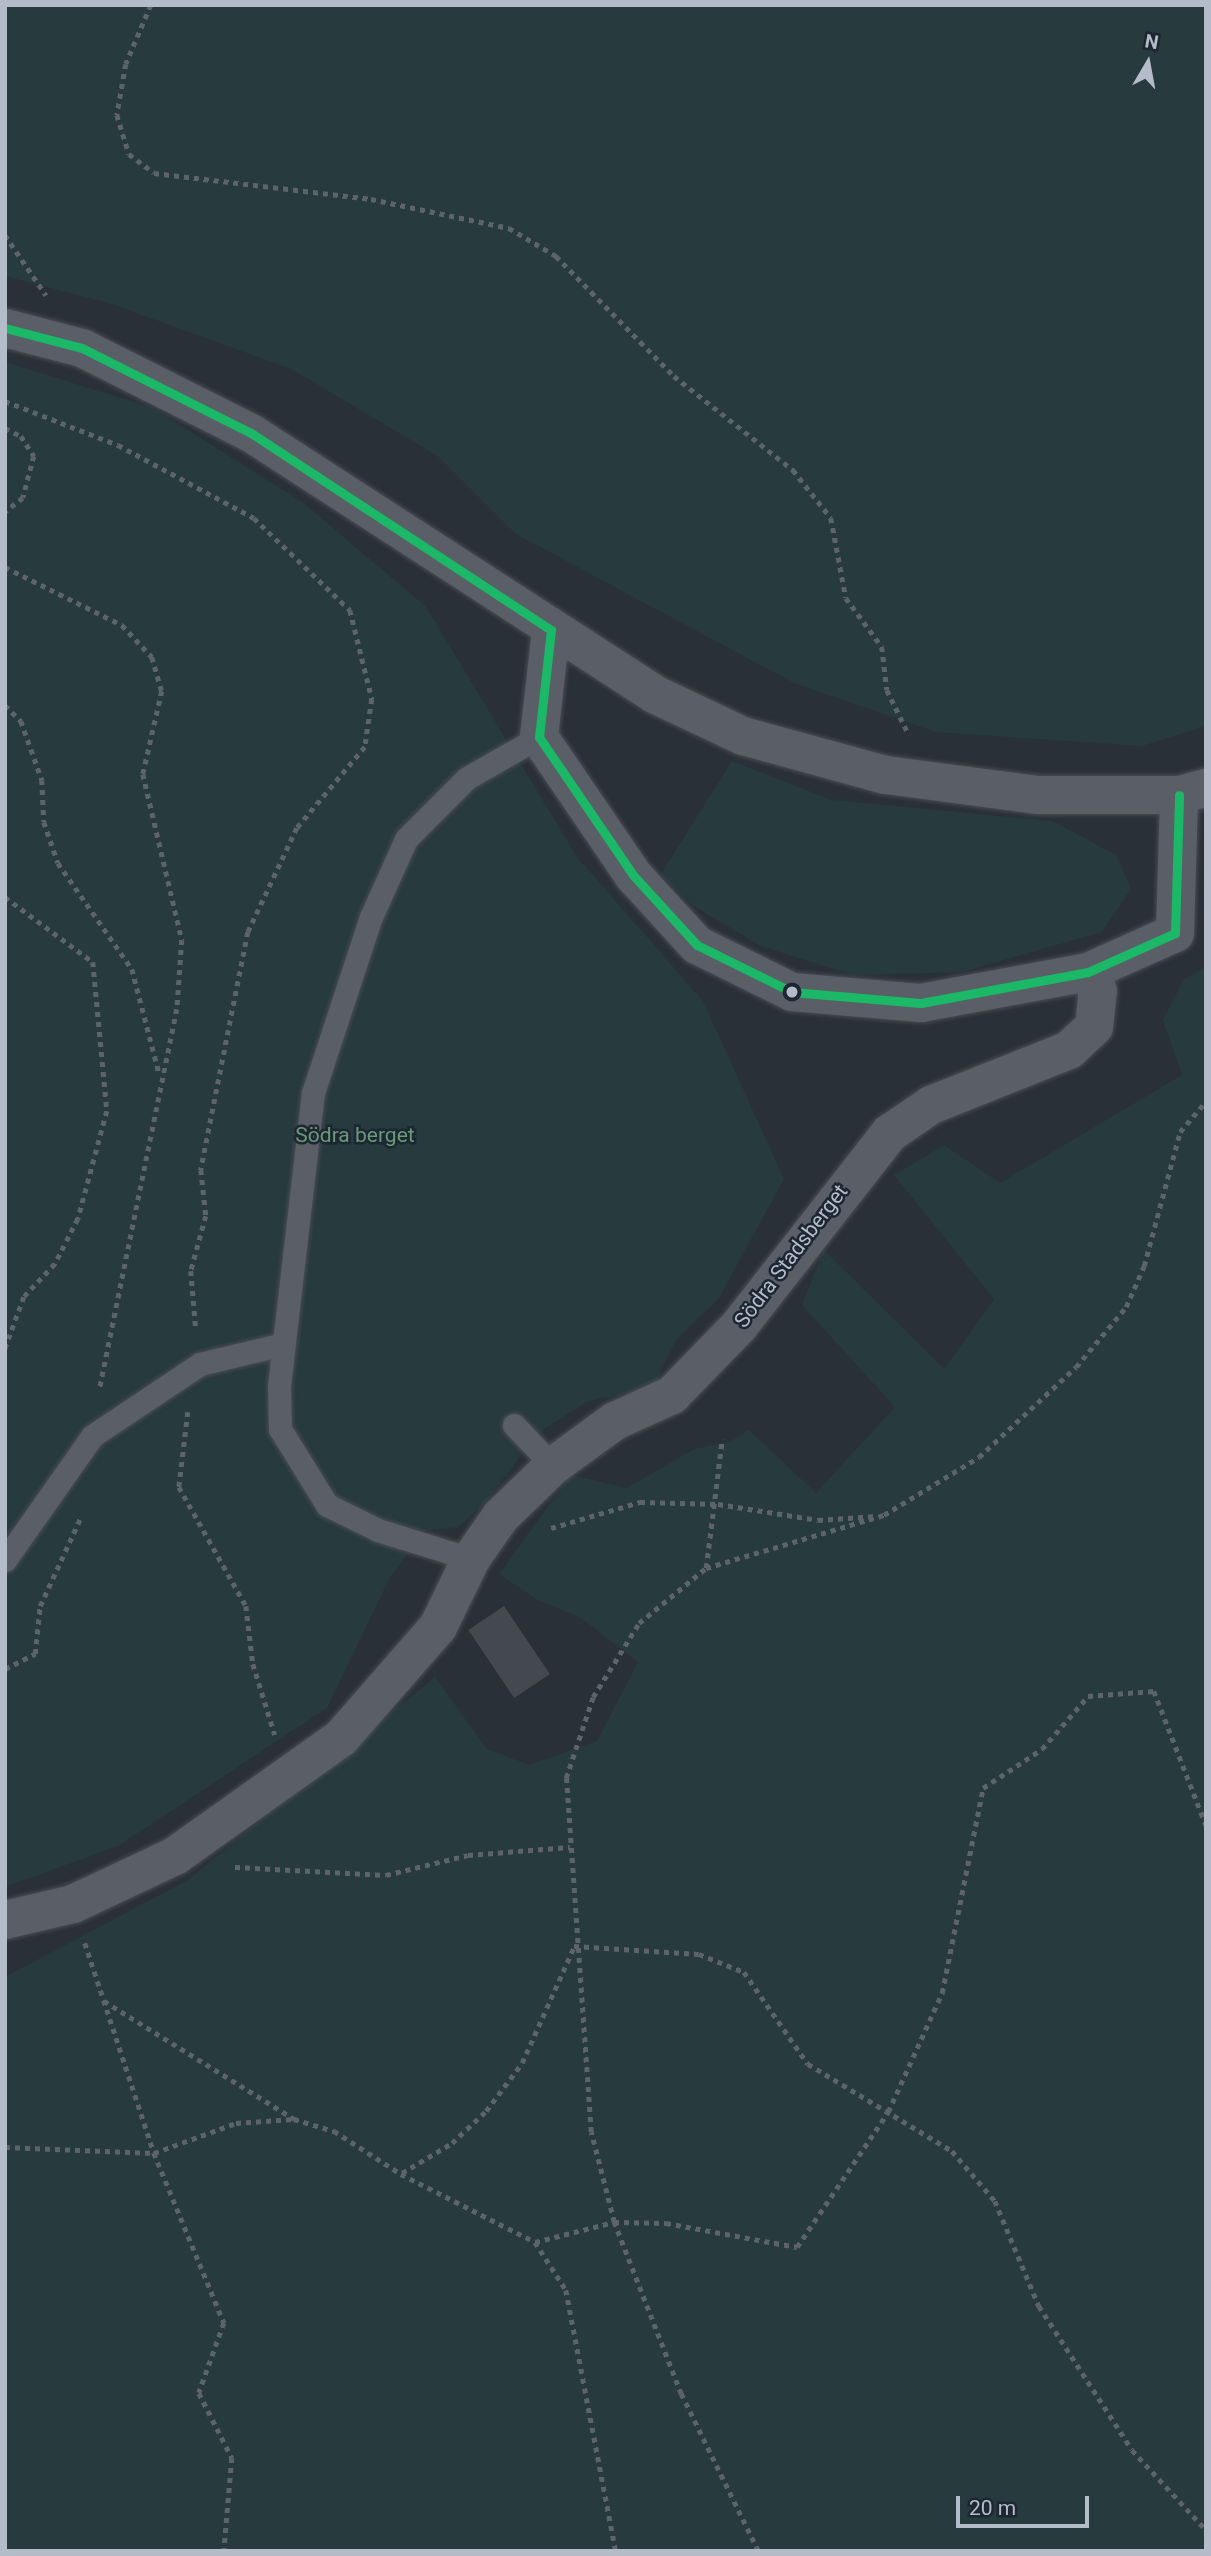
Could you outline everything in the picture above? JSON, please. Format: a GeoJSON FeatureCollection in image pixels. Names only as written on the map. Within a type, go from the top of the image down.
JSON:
{"type":"FeatureCollection","features":[{"type":"Feature","properties":{"kind":"street"},"geometry":{"type":"LineString","coordinates":[[5,328],[82,348],[251,433],[654,694],[743,736],[940,783],[1037,795],[1192,791],[1175,933],[1088,972],[921,1003],[792,992],[697,945],[633,875],[539,737],[551,629]]}},
{"type":"Feature","properties":{"kind":"street","name":"Södra Stadsberget"},"geometry":{"type":"LineString","coordinates":[[5,1920],[73,1904],[175,1856],[341,1738],[378,1701],[438,1628],[471,1559],[501,1516],[553,1466],[615,1421],[672,1395],[739,1326],[890,1133],[931,1105],[1069,1050],[1094,1027],[1098,991],[1088,972]]}},
{"type":"Feature","properties":{"kind":"lane"},"geometry":{"type":"LineString","coordinates":[[471,1559],[378,1530],[327,1505],[280,1429],[283,1344],[313,1093],[371,917],[406,839],[467,778],[539,737]]}},
{"type":"Feature","properties":{"kind":"lane"},"geometry":{"type":"LineString","coordinates":[[5,1560],[92,1436],[200,1364],[283,1344]]}},
{"type":"Feature","properties":{"kind":"lane"},"geometry":{"type":"LineString","coordinates":[[514,1425],[553,1466]]}},
{"type":"Feature","properties":{"kind":"path"},"geometry":{"type":"LineString","coordinates":[[151,5],[126,64],[117,115],[129,154],[154,173],[371,199],[509,228],[556,256],[674,376],[793,470],[831,518],[846,598],[882,647],[899,718],[940,783]]}},
{"type":"Feature","properties":{"kind":"path"},"geometry":{"type":"LineString","coordinates":[[5,401],[118,444],[254,517],[350,610],[372,699],[365,747],[297,828],[248,932]]}},
{"type":"Feature","properties":{"kind":"path"},"geometry":{"type":"LineString","coordinates":[[5,428],[21,436],[34,456],[23,498],[5,512]]}},
{"type":"Feature","properties":{"kind":"path"},"geometry":{"type":"LineString","coordinates":[[5,567],[122,625],[152,657],[162,691],[143,774],[182,940],[177,1009],[160,1077],[92,1436]]}},
{"type":"Feature","properties":{"kind":"path"},"geometry":{"type":"LineString","coordinates":[[5,705],[21,721],[41,780],[44,822],[58,863],[132,969],[160,1077]]}},
{"type":"Feature","properties":{"kind":"path"},"geometry":{"type":"LineString","coordinates":[[5,897],[93,962],[107,1111],[78,1219],[55,1264],[24,1297],[5,1349]]}},
{"type":"Feature","properties":{"kind":"path"},"geometry":{"type":"LineString","coordinates":[[758,2551],[681,2394],[614,2222],[592,2132],[574,1946],[566,1778],[593,1697],[639,1623],[706,1568],[884,1515],[979,1458],[1076,1367],[1126,1307],[1144,1266],[1180,1132],[1206,1101]]}},
{"type":"Feature","properties":{"kind":"path"},"geometry":{"type":"LineString","coordinates":[[706,1568],[718,1504],[722,1438]]}},
{"type":"Feature","properties":{"kind":"path"},"geometry":{"type":"LineString","coordinates":[[5,1669],[36,1654],[40,1606],[83,1502]]}},
{"type":"Feature","properties":{"kind":"path"},"geometry":{"type":"LineString","coordinates":[[545,1530],[640,1502],[718,1504],[818,1520],[884,1515]]}},
{"type":"Feature","properties":{"kind":"path"},"geometry":{"type":"LineString","coordinates":[[535,2242],[614,2222],[666,2222],[797,2247],[888,2112],[942,1993],[983,1788],[1042,1749],[1087,1696],[1154,1691],[1206,1825]]}},
{"type":"Feature","properties":{"kind":"path"},"geometry":{"type":"LineString","coordinates":[[175,1856],[315,1876],[386,1875],[481,1853],[570,1847]]}},
{"type":"Feature","properties":{"kind":"path"},"geometry":{"type":"LineString","coordinates":[[73,1904],[154,2153],[224,2323],[199,2393],[232,2458],[224,2551]]}},
{"type":"Feature","properties":{"kind":"path"},"geometry":{"type":"LineString","coordinates":[[574,1946],[699,1954],[744,1972],[808,2064],[952,2151],[995,2202],[1039,2306],[1132,2450],[1206,2530]]}},
{"type":"Feature","properties":{"kind":"path"},"geometry":{"type":"LineString","coordinates":[[401,2174],[452,2143],[486,2111],[522,2063],[574,1946]]}},
{"type":"Feature","properties":{"kind":"path"},"geometry":{"type":"LineString","coordinates":[[104,2001],[294,2119],[334,2131],[401,2174],[535,2242],[566,2290],[616,2551]]}},
{"type":"Feature","properties":{"kind":"path"},"geometry":{"type":"LineString","coordinates":[[5,2147],[154,2153],[236,2123],[294,2119]]}},
{"type":"Feature","properties":{"kind":"green space"},"geometry":{"type":"Polygon","coordinates":[[[5,5],[1206,5],[1206,726],[1142,746],[936,732],[794,683],[516,534],[438,456],[291,369],[112,304],[5,276],[5,5]]]}},
{"type":"Feature","properties":{"kind":"green space","name":"Södra berget"},"geometry":{"type":"Polygon","coordinates":[[[5,362],[153,408],[305,504],[426,607],[577,857],[703,1001],[784,1179],[719,1298],[676,1340],[652,1390],[588,1401],[537,1434],[485,1503],[458,1527],[425,1531],[390,1577],[327,1708],[118,1846],[5,1887],[5,362]]]}},
{"type":"Feature","properties":{"kind":"green space"},"geometry":{"type":"Polygon","coordinates":[[[732,761],[832,800],[1053,821],[1116,855],[1131,889],[1102,932],[962,972],[853,975],[761,946],[692,905],[661,874],[732,761]]]}},
{"type":"Feature","properties":{"kind":"green space"},"geometry":{"type":"Polygon","coordinates":[[[1206,967],[1206,2551],[5,2551],[5,1977],[188,1880],[435,1677],[486,1748],[529,1765],[597,1741],[638,1662],[581,1618],[536,1599],[499,1574],[571,1475],[627,1488],[694,1449],[729,1442],[749,1430],[816,1493],[895,1407],[802,1305],[824,1250],[944,1369],[994,1299],[894,1175],[944,1145],[1000,1183],[1182,1075],[1163,1020],[1184,979],[1206,967]]]}},
{"type":"Feature","properties":{"kind":"building"},"geometry":{"type":"Polygon","coordinates":[[[504,1606],[550,1674],[514,1698],[468,1630],[504,1606]]]}},
{"type":"Feature","properties":{"kind":"transit line"},"geometry":{"type":"LineString","coordinates":[[5,328],[82,348],[251,433],[551,630]]}},
{"type":"Feature","properties":{"kind":"transit line"},"geometry":{"type":"LineString","coordinates":[[551,630],[539,737],[633,875],[697,945],[792,992],[921,1003],[1088,972],[1175,933],[1179,795]]}}]}
